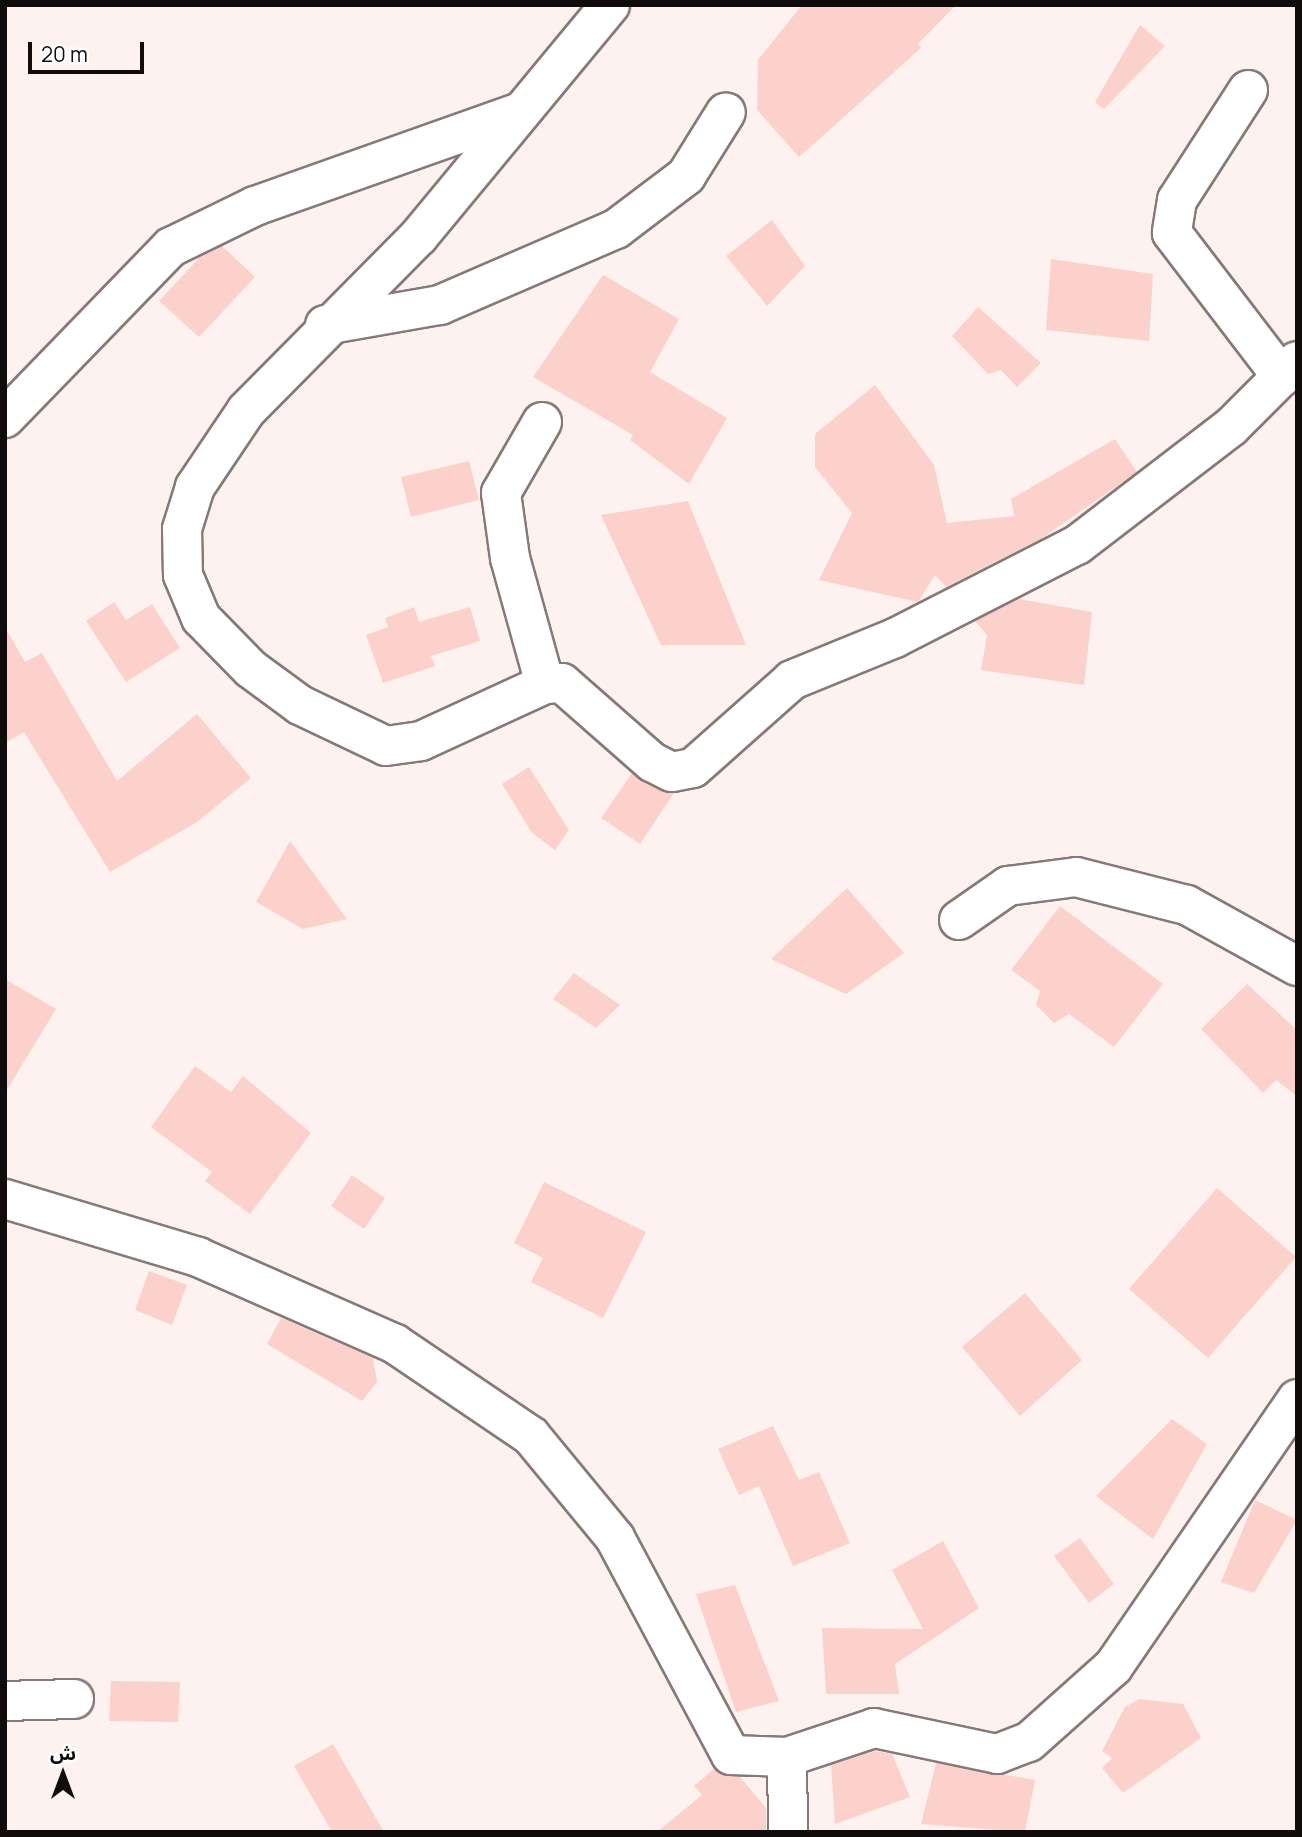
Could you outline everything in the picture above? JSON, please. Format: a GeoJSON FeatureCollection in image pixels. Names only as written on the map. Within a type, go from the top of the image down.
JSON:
{"type":"FeatureCollection","features":[{"type":"Feature","properties":{"kind":"street"},"geometry":{"type":"LineString","coordinates":[[610,5],[419,236],[325,325],[246,411],[195,487],[182,529],[183,575],[201,618],[251,669],[300,705],[386,746],[471,723],[545,684],[562,684],[652,762],[672,772],[693,768],[792,680],[895,638],[1077,545],[1231,427],[1289,369],[1172,233],[1177,200],[1248,90]]}},
{"type":"Feature","properties":{"kind":"street"},"geometry":{"type":"LineString","coordinates":[[5,418],[171,247],[255,206],[523,111]]}},
{"type":"Feature","properties":{"kind":"street"},"geometry":{"type":"LineString","coordinates":[[325,325],[440,305],[616,229],[686,176],[726,112]]}},
{"type":"Feature","properties":{"kind":"street"},"geometry":{"type":"LineString","coordinates":[[542,422],[501,493],[510,558],[545,684]]}},
{"type":"Feature","properties":{"kind":"street"},"geometry":{"type":"LineString","coordinates":[[958,920],[1008,886],[1076,877],[1187,905],[1297,966]]}},
{"type":"Feature","properties":{"kind":"street"},"geometry":{"type":"LineString","coordinates":[[5,1199],[198,1257],[395,1344],[483,1399],[568,1474],[615,1538],[731,1755],[788,1757],[874,1728],[997,1754],[1029,1742],[1113,1667],[1297,1399]]}},
{"type":"Feature","properties":{"kind":"street"},"geometry":{"type":"LineString","coordinates":[[5,1701],[74,1699]]}},
{"type":"Feature","properties":{"kind":"street"},"geometry":{"type":"LineString","coordinates":[[788,1757],[788,1832]]}},
{"type":"Feature","properties":{"kind":"building"},"geometry":{"type":"Polygon","coordinates":[[[802,5],[956,5],[918,44],[921,48],[799,157],[757,110],[758,60],[802,5]]]}},
{"type":"Feature","properties":{"kind":"building"},"geometry":{"type":"Polygon","coordinates":[[[1140,25],[1165,46],[1104,109],[1095,102],[1140,25]]]}},
{"type":"Feature","properties":{"kind":"building"},"geometry":{"type":"Polygon","coordinates":[[[772,220],[805,266],[767,306],[726,256],[772,220]]]}},
{"type":"Feature","properties":{"kind":"building"},"geometry":{"type":"Polygon","coordinates":[[[222,246],[255,277],[199,337],[159,301],[199,258],[222,246]]]}},
{"type":"Feature","properties":{"kind":"building"},"geometry":{"type":"Polygon","coordinates":[[[1051,259],[1153,274],[1149,341],[1046,330],[1051,259]]]}},
{"type":"Feature","properties":{"kind":"building"},"geometry":{"type":"Polygon","coordinates":[[[603,275],[679,319],[650,372],[727,418],[689,484],[630,440],[633,435],[533,377],[603,275]]]}},
{"type":"Feature","properties":{"kind":"building"},"geometry":{"type":"Polygon","coordinates":[[[978,307],[1041,363],[1017,387],[1001,370],[988,374],[952,336],[978,307]]]}},
{"type":"Feature","properties":{"kind":"building"},"geometry":{"type":"Polygon","coordinates":[[[875,385],[934,465],[947,523],[1014,516],[1011,499],[1115,439],[1137,472],[1042,538],[946,587],[935,575],[918,602],[819,580],[852,513],[815,467],[815,434],[875,385]]]}},
{"type":"Feature","properties":{"kind":"building"},"geometry":{"type":"Polygon","coordinates":[[[469,461],[479,500],[411,517],[401,477],[469,461]]]}},
{"type":"Feature","properties":{"kind":"building"},"geometry":{"type":"Polygon","coordinates":[[[688,501],[746,645],[661,645],[601,515],[688,501]]]}},
{"type":"Feature","properties":{"kind":"building"},"geometry":{"type":"Polygon","coordinates":[[[1019,599],[1092,612],[1084,685],[981,670],[987,635],[975,621],[1019,599]]]}},
{"type":"Feature","properties":{"kind":"building"},"geometry":{"type":"Polygon","coordinates":[[[114,602],[126,620],[152,604],[180,648],[126,682],[86,621],[114,602]]]}},
{"type":"Feature","properties":{"kind":"building"},"geometry":{"type":"Polygon","coordinates":[[[414,607],[419,622],[470,607],[480,641],[431,656],[435,666],[383,683],[366,635],[388,627],[385,618],[414,607]]]}},
{"type":"Feature","properties":{"kind":"building"},"geometry":{"type":"Polygon","coordinates":[[[5,627],[25,662],[42,653],[117,781],[197,714],[251,778],[197,822],[110,872],[24,732],[5,743],[5,627]]]}},
{"type":"Feature","properties":{"kind":"building"},"geometry":{"type":"Polygon","coordinates":[[[529,767],[569,830],[555,850],[532,833],[502,784],[529,767]]]}},
{"type":"Feature","properties":{"kind":"building"},"geometry":{"type":"Polygon","coordinates":[[[632,773],[674,793],[640,844],[601,818],[632,773]]]}},
{"type":"Feature","properties":{"kind":"building"},"geometry":{"type":"Polygon","coordinates":[[[290,841],[347,919],[303,929],[256,902],[290,841]]]}},
{"type":"Feature","properties":{"kind":"building"},"geometry":{"type":"Polygon","coordinates":[[[847,888],[904,953],[846,994],[771,959],[847,888]]]}},
{"type":"Feature","properties":{"kind":"building"},"geometry":{"type":"Polygon","coordinates":[[[1060,906],[1163,984],[1114,1047],[1069,1014],[1054,1023],[1036,1005],[1040,991],[1011,970],[1060,906]]]}},
{"type":"Feature","properties":{"kind":"building"},"geometry":{"type":"Polygon","coordinates":[[[574,973],[620,1005],[596,1028],[553,999],[574,973]]]}},
{"type":"Feature","properties":{"kind":"building"},"geometry":{"type":"Polygon","coordinates":[[[5,979],[56,1009],[5,1093],[5,979]]]}},
{"type":"Feature","properties":{"kind":"building"},"geometry":{"type":"Polygon","coordinates":[[[1247,984],[1297,1030],[1297,1096],[1276,1080],[1263,1093],[1201,1029],[1247,984]]]}},
{"type":"Feature","properties":{"kind":"building"},"geometry":{"type":"Polygon","coordinates":[[[195,1066],[231,1092],[243,1076],[311,1133],[250,1214],[205,1181],[212,1172],[151,1127],[195,1066]]]}},
{"type":"Feature","properties":{"kind":"building"},"geometry":{"type":"Polygon","coordinates":[[[352,1175],[385,1198],[364,1229],[331,1206],[352,1175]]]}},
{"type":"Feature","properties":{"kind":"building"},"geometry":{"type":"Polygon","coordinates":[[[544,1182],[646,1232],[603,1318],[531,1282],[543,1258],[514,1243],[544,1182]]]}},
{"type":"Feature","properties":{"kind":"building"},"geometry":{"type":"Polygon","coordinates":[[[1217,1188],[1296,1257],[1208,1358],[1129,1289],[1217,1188]]]}},
{"type":"Feature","properties":{"kind":"building"},"geometry":{"type":"Polygon","coordinates":[[[149,1271],[187,1285],[172,1325],[135,1310],[149,1271]]]}},
{"type":"Feature","properties":{"kind":"building"},"geometry":{"type":"Polygon","coordinates":[[[1025,1293],[1082,1360],[1020,1416],[962,1347],[1025,1293]]]}},
{"type":"Feature","properties":{"kind":"building"},"geometry":{"type":"Polygon","coordinates":[[[281,1318],[373,1358],[377,1382],[362,1401],[267,1344],[281,1318]]]}},
{"type":"Feature","properties":{"kind":"building"},"geometry":{"type":"Polygon","coordinates":[[[1172,1419],[1207,1444],[1153,1539],[1096,1496],[1172,1419]]]}},
{"type":"Feature","properties":{"kind":"building"},"geometry":{"type":"Polygon","coordinates":[[[773,1426],[799,1480],[819,1472],[850,1543],[793,1566],[759,1486],[739,1495],[718,1449],[773,1426]]]}},
{"type":"Feature","properties":{"kind":"building"},"geometry":{"type":"Polygon","coordinates":[[[1255,1500],[1297,1520],[1254,1593],[1221,1582],[1255,1500]]]}},
{"type":"Feature","properties":{"kind":"building"},"geometry":{"type":"Polygon","coordinates":[[[1080,1538],[1114,1584],[1089,1603],[1054,1556],[1080,1538]]]}},
{"type":"Feature","properties":{"kind":"building"},"geometry":{"type":"Polygon","coordinates":[[[943,1541],[979,1608],[895,1664],[899,1694],[826,1694],[822,1628],[923,1629],[892,1570],[943,1541]]]}},
{"type":"Feature","properties":{"kind":"building"},"geometry":{"type":"Polygon","coordinates":[[[735,1585],[779,1701],[736,1712],[696,1594],[735,1585]]]}},
{"type":"Feature","properties":{"kind":"building"},"geometry":{"type":"Polygon","coordinates":[[[111,1681],[180,1682],[178,1722],[109,1721],[111,1681]]]}},
{"type":"Feature","properties":{"kind":"building"},"geometry":{"type":"Polygon","coordinates":[[[1139,1699],[1183,1704],[1201,1738],[1123,1793],[1102,1768],[1112,1758],[1102,1751],[1125,1707],[1139,1699]]]}},
{"type":"Feature","properties":{"kind":"building"},"geometry":{"type":"Polygon","coordinates":[[[333,1744],[384,1832],[332,1832],[294,1766],[333,1744]]]}},
{"type":"Feature","properties":{"kind":"building"},"geometry":{"type":"Polygon","coordinates":[[[875,1751],[892,1754],[910,1797],[835,1824],[831,1765],[875,1751]]]}},
{"type":"Feature","properties":{"kind":"building"},"geometry":{"type":"Polygon","coordinates":[[[936,1763],[1035,1780],[1025,1832],[921,1824],[936,1763]]]}},
{"type":"Feature","properties":{"kind":"building"},"geometry":{"type":"Polygon","coordinates":[[[715,1768],[740,1777],[766,1808],[766,1832],[657,1832],[702,1795],[694,1786],[715,1768]]]}}]}
